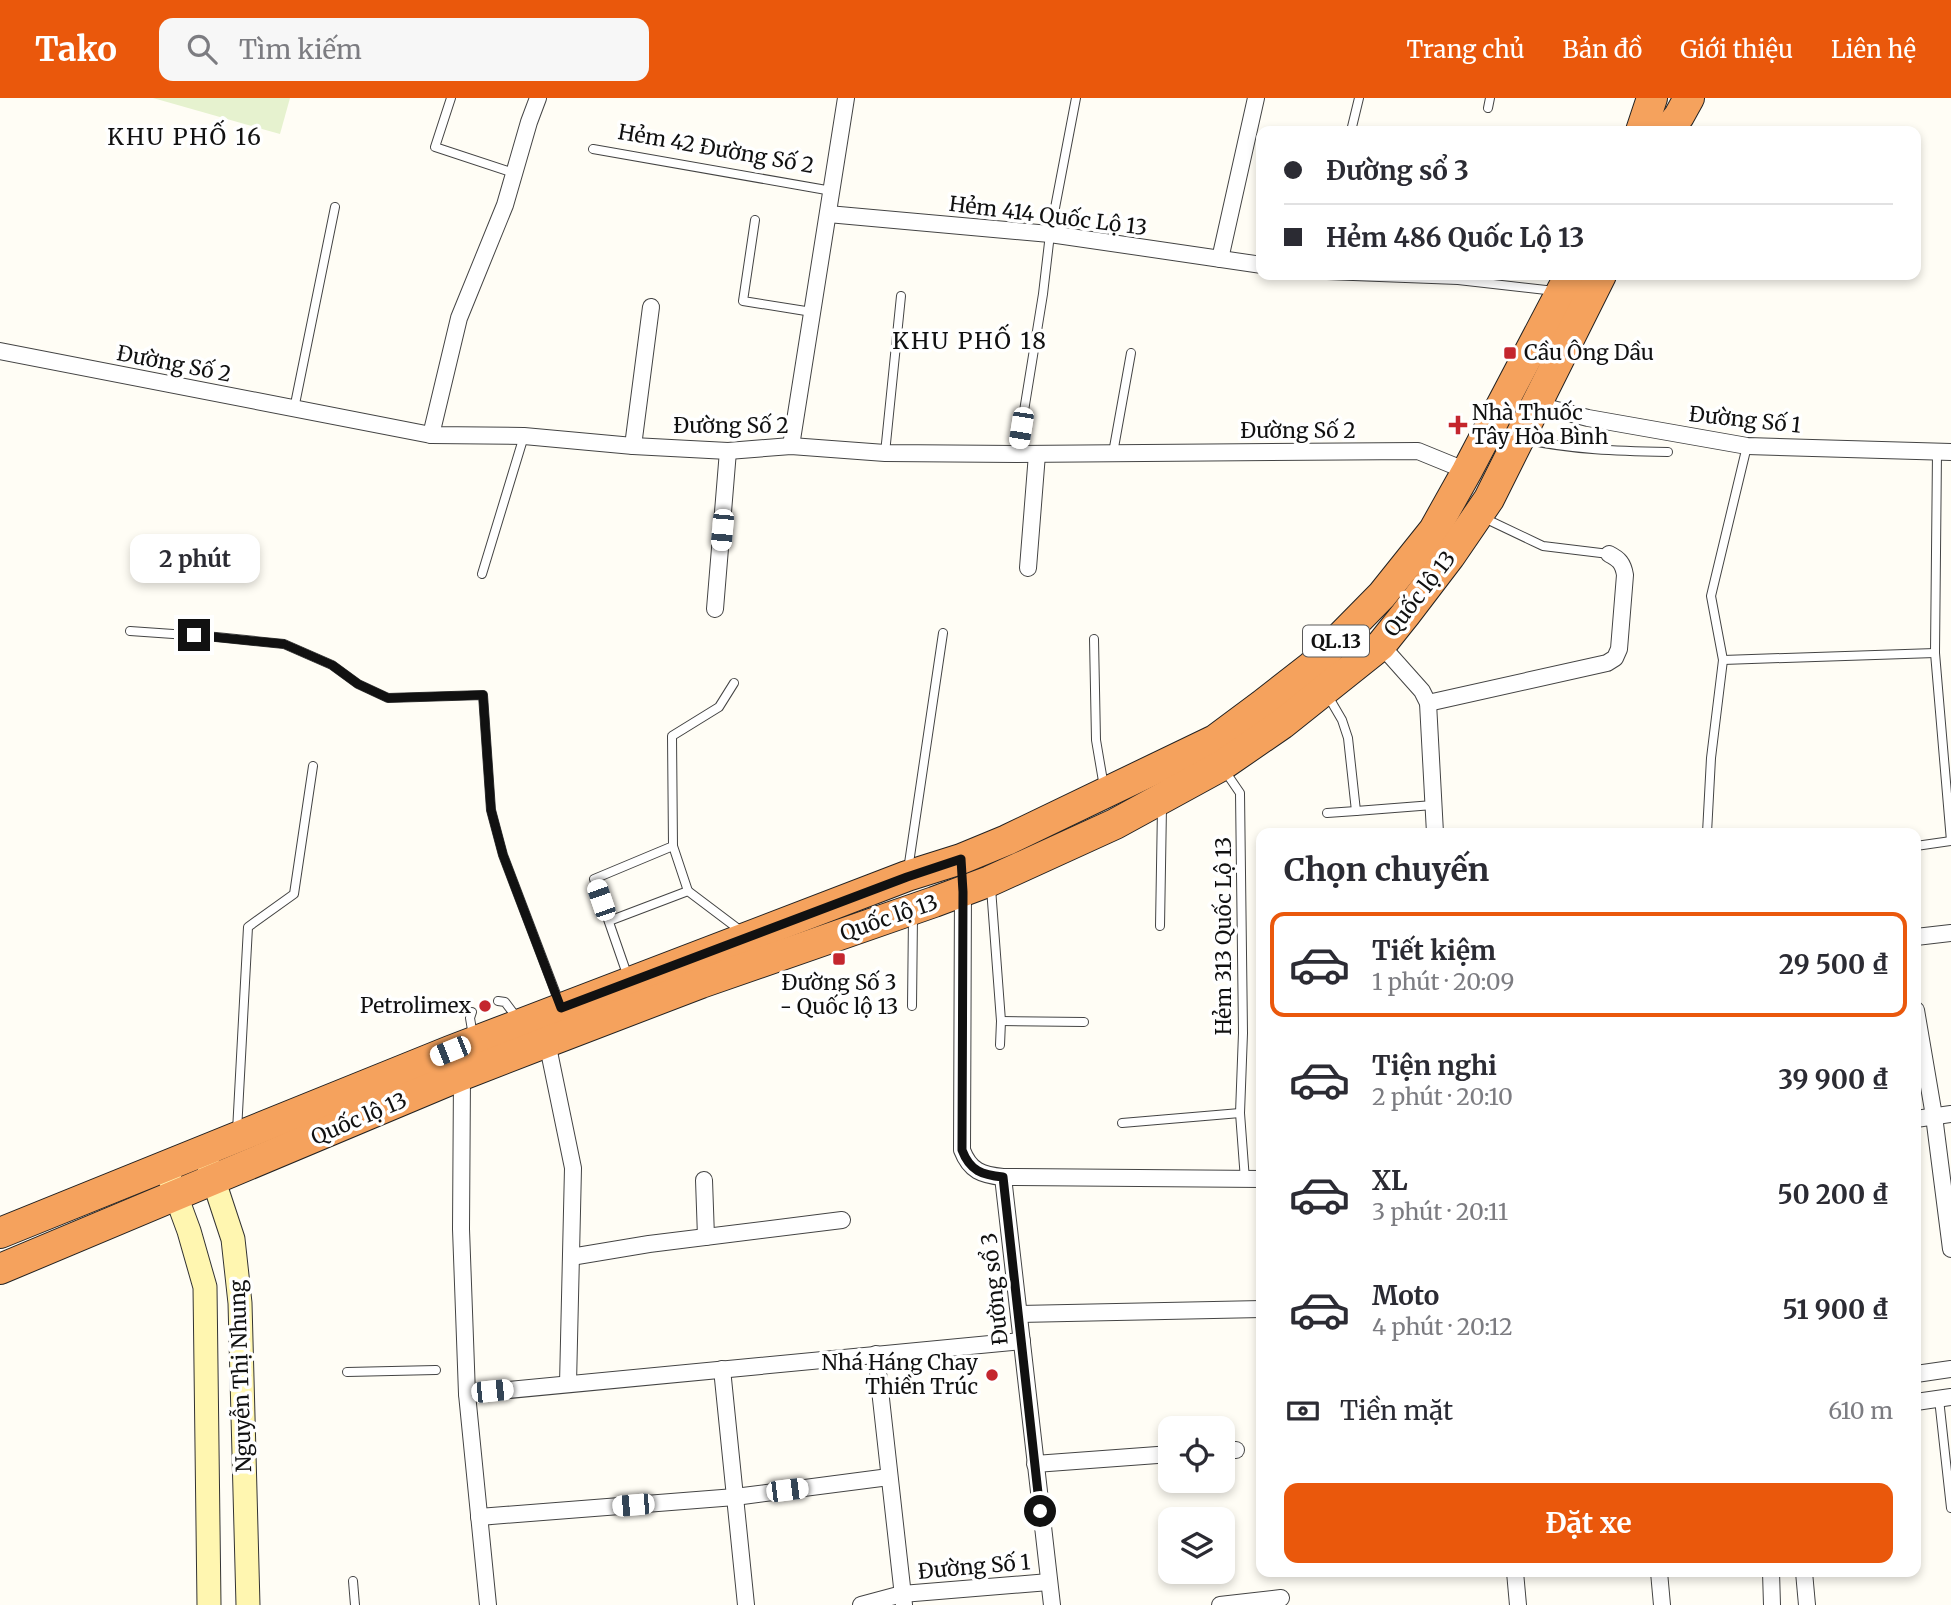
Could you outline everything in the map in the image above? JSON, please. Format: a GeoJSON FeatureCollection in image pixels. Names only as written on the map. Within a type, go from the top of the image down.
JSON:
{"type":"FeatureCollection","features":[{"type":"Feature","properties":{"kind":"highway"},"geometry":{"type":"LineString","coordinates":[[1651,119],[1664,98]]}},
{"type":"Feature","properties":{"kind":"highway"},"geometry":{"type":"LineString","coordinates":[[1651,119],[1671,112],[1679,98]]}},
{"type":"Feature","properties":{"kind":"highway"},"geometry":{"type":"LineString","coordinates":[[1651,119],[1679,116],[1689,98]]}},
{"type":"Feature","properties":{"kind":"highway","name":"Quốc lộ 13"},"geometry":{"type":"LineString","coordinates":[[0,1269],[462,1075],[701,984],[977,887],[1115,824],[1221,766],[1282,724],[1381,646],[1450,556],[1489,499],[1598,280]]}},
{"type":"Feature","properties":{"kind":"highway","name":"Quốc lộ 13"},"geometry":{"type":"LineString","coordinates":[[0,1233],[520,1023],[961,859],[1007,840],[1215,740],[1312,666],[1382,595],[1434,530],[1468,471],[1566,283]]}},
{"type":"Feature","properties":{"kind":"street"},"geometry":{"type":"LineString","coordinates":[[431,435],[459,318],[505,205],[538,98]]}},
{"type":"Feature","properties":{"kind":"street","name":"Hẻm 42 Đường Số 2"},"geometry":{"type":"LineString","coordinates":[[791,446],[846,98]]}},
{"type":"Feature","properties":{"kind":"street"},"geometry":{"type":"LineString","coordinates":[[1220,259],[1256,98]]}},
{"type":"Feature","properties":{"kind":"street","name":"Hẻm 414 Quốc Lộ 13"},"geometry":{"type":"LineString","coordinates":[[828,214],[1051,234],[1256,264]]}},
{"type":"Feature","properties":{"kind":"street"},"geometry":{"type":"LineString","coordinates":[[633,446],[651,306]]}},
{"type":"Feature","properties":{"kind":"street","name":"Đường Số 2"},"geometry":{"type":"LineString","coordinates":[[0,351],[431,435],[524,436],[729,451],[791,446],[885,453],[1418,451],[1468,471]]}},
{"type":"Feature","properties":{"kind":"street","name":"Đường Số 1"},"geometry":{"type":"LineString","coordinates":[[1536,405],[1588,418],[1747,446],[1944,452]]}},
{"type":"Feature","properties":{"kind":"street"},"geometry":{"type":"LineString","coordinates":[[715,609],[729,451]]}},
{"type":"Feature","properties":{"kind":"street"},"geometry":{"type":"LineString","coordinates":[[1028,568],[1037,454]]}},
{"type":"Feature","properties":{"kind":"street"},"geometry":{"type":"LineString","coordinates":[[1428,703],[1607,663],[1615,658],[1619,649],[1625,575],[1624,566],[1619,559],[1609,554]]}},
{"type":"Feature","properties":{"kind":"street"},"geometry":{"type":"LineString","coordinates":[[1381,646],[1422,691],[1428,703],[1435,828]]}},
{"type":"Feature","properties":{"kind":"street"},"geometry":{"type":"LineString","coordinates":[[961,859],[977,887],[962,1150],[965,1160],[980,1173],[1003,1177],[1256,1179]]}},
{"type":"Feature","properties":{"kind":"street"},"geometry":{"type":"LineString","coordinates":[[1921,936],[1951,933]]}},
{"type":"Feature","properties":{"kind":"street"},"geometry":{"type":"LineString","coordinates":[[1921,1039],[1951,1249]]}},
{"type":"Feature","properties":{"kind":"street"},"geometry":{"type":"LineString","coordinates":[[547,1042],[573,1168],[568,1384]]}},
{"type":"Feature","properties":{"kind":"street"},"geometry":{"type":"LineString","coordinates":[[462,1075],[461,1369],[467,1394],[488,1605]]}},
{"type":"Feature","properties":{"kind":"street"},"geometry":{"type":"LineString","coordinates":[[1921,1118],[1951,1114]]}},
{"type":"Feature","properties":{"kind":"street","name":"Nguyễn Thị Nhung"},"geometry":{"type":"LineString","coordinates":[[204,1151],[233,1239],[240,1303],[248,1605]]}},
{"type":"Feature","properties":{"kind":"street","name":"Nguyễn Thị Nhung"},"geometry":{"type":"LineString","coordinates":[[165,1166],[205,1287],[209,1605]]}},
{"type":"Feature","properties":{"kind":"street","name":"Đường sổ 3"},"geometry":{"type":"LineString","coordinates":[[1003,1177],[1052,1605]]}},
{"type":"Feature","properties":{"kind":"street"},"geometry":{"type":"LineString","coordinates":[[704,1180],[706,1237]]}},
{"type":"Feature","properties":{"kind":"street"},"geometry":{"type":"LineString","coordinates":[[571,1257],[842,1220]]}},
{"type":"Feature","properties":{"kind":"street"},"geometry":{"type":"LineString","coordinates":[[1019,1314],[1256,1309]]}},
{"type":"Feature","properties":{"kind":"street"},"geometry":{"type":"LineString","coordinates":[[467,1394],[1022,1341]]}},
{"type":"Feature","properties":{"kind":"street"},"geometry":{"type":"LineString","coordinates":[[876,1354],[903,1599]]}},
{"type":"Feature","properties":{"kind":"street"},"geometry":{"type":"LineString","coordinates":[[722,1369],[746,1605]]}},
{"type":"Feature","properties":{"kind":"street"},"geometry":{"type":"LineString","coordinates":[[1921,1373],[1951,1369]]}},
{"type":"Feature","properties":{"kind":"street"},"geometry":{"type":"LineString","coordinates":[[1921,1401],[1945,1398]]}},
{"type":"Feature","properties":{"kind":"street"},"geometry":{"type":"LineString","coordinates":[[1035,1464],[1158,1455]]}},
{"type":"Feature","properties":{"kind":"street"},"geometry":{"type":"LineString","coordinates":[[479,1517],[735,1497],[889,1477]]}},
{"type":"Feature","properties":{"kind":"street"},"geometry":{"type":"LineString","coordinates":[[1515,1577],[1518,1605]]}},
{"type":"Feature","properties":{"kind":"street"},"geometry":{"type":"LineString","coordinates":[[1659,1577],[1662,1605]]}},
{"type":"Feature","properties":{"kind":"street"},"geometry":{"type":"LineString","coordinates":[[1772,1577],[1772,1605]]}},
{"type":"Feature","properties":{"kind":"street"},"geometry":{"type":"LineString","coordinates":[[1804,1577],[1807,1605]]}},
{"type":"Feature","properties":{"kind":"street","name":"Đường Số 1"},"geometry":{"type":"LineString","coordinates":[[861,1605],[1049,1582]]}},
{"type":"Feature","properties":{"kind":"street"},"geometry":{"type":"LineString","coordinates":[[1220,1605],[1281,1598]]}},
{"type":"Feature","properties":{"kind":"lane"},"geometry":{"type":"LineString","coordinates":[[450,98],[435,147],[514,173]]}},
{"type":"Feature","properties":{"kind":"lane"},"geometry":{"type":"LineString","coordinates":[[1017,454],[1051,234],[1076,98]]}},
{"type":"Feature","properties":{"kind":"lane"},"geometry":{"type":"LineString","coordinates":[[1352,126],[1359,98]]}},
{"type":"Feature","properties":{"kind":"lane"},"geometry":{"type":"LineString","coordinates":[[1488,108],[1490,98]]}},
{"type":"Feature","properties":{"kind":"lane","name":"Hẻm 42 Đường Số 2"},"geometry":{"type":"LineString","coordinates":[[593,149],[832,191]]}},
{"type":"Feature","properties":{"kind":"lane"},"geometry":{"type":"LineString","coordinates":[[294,409],[335,207]]}},
{"type":"Feature","properties":{"kind":"lane"},"geometry":{"type":"LineString","coordinates":[[755,220],[743,301],[812,312]]}},
{"type":"Feature","properties":{"kind":"lane"},"geometry":{"type":"LineString","coordinates":[[1458,280],[1566,283]]}},
{"type":"Feature","properties":{"kind":"lane"},"geometry":{"type":"LineString","coordinates":[[885,453],[901,296]]}},
{"type":"Feature","properties":{"kind":"lane"},"geometry":{"type":"LineString","coordinates":[[1113,453],[1131,353]]}},
{"type":"Feature","properties":{"kind":"lane"},"geometry":{"type":"LineString","coordinates":[[482,574],[524,436]]}},
{"type":"Feature","properties":{"kind":"lane"},"geometry":{"type":"LineString","coordinates":[[1521,438],[1546,444],[1610,451],[1668,452]]}},
{"type":"Feature","properties":{"kind":"lane"},"geometry":{"type":"LineString","coordinates":[[1707,828],[1710,758],[1723,660],[1711,596],[1747,446]]}},
{"type":"Feature","properties":{"kind":"lane"},"geometry":{"type":"LineString","coordinates":[[1921,845],[1951,841],[1935,653],[1944,452]]}},
{"type":"Feature","properties":{"kind":"lane"},"geometry":{"type":"LineString","coordinates":[[1478,515],[1543,546],[1609,554]]}},
{"type":"Feature","properties":{"kind":"lane"},"geometry":{"type":"LineString","coordinates":[[130,631],[284,644],[332,665],[358,684],[388,698],[483,695],[491,810],[503,855],[561,1008]]}},
{"type":"Feature","properties":{"kind":"lane"},"geometry":{"type":"LineString","coordinates":[[907,877],[943,634]]}},
{"type":"Feature","properties":{"kind":"lane"},"geometry":{"type":"LineString","coordinates":[[1094,639],[1096,740],[1105,793]]}},
{"type":"Feature","properties":{"kind":"lane"},"geometry":{"type":"LineString","coordinates":[[1723,660],[1935,653]]}},
{"type":"Feature","properties":{"kind":"lane"},"geometry":{"type":"LineString","coordinates":[[734,683],[719,707],[672,736],[673,846],[688,891],[750,937]]}},
{"type":"Feature","properties":{"kind":"lane"},"geometry":{"type":"LineString","coordinates":[[1325,690],[1342,719],[1348,738],[1356,811]]}},
{"type":"Feature","properties":{"kind":"lane"},"geometry":{"type":"LineString","coordinates":[[237,1138],[248,927],[294,894],[313,766]]}},
{"type":"Feature","properties":{"kind":"lane","name":"Hẻm 313 Quốc Lộ 13"},"geometry":{"type":"LineString","coordinates":[[1221,766],[1240,793],[1243,1033],[1240,1113],[1245,1180]]}},
{"type":"Feature","properties":{"kind":"lane"},"geometry":{"type":"LineString","coordinates":[[1160,926],[1162,800]]}},
{"type":"Feature","properties":{"kind":"lane"},"geometry":{"type":"LineString","coordinates":[[1327,813],[1433,805]]}},
{"type":"Feature","properties":{"kind":"lane"},"geometry":{"type":"LineString","coordinates":[[630,983],[594,879],[673,846]]}},
{"type":"Feature","properties":{"kind":"lane"},"geometry":{"type":"LineString","coordinates":[[977,887],[1001,1021],[1000,1045]]}},
{"type":"Feature","properties":{"kind":"lane"},"geometry":{"type":"LineString","coordinates":[[608,920],[688,891]]}},
{"type":"Feature","properties":{"kind":"lane"},"geometry":{"type":"LineString","coordinates":[[912,1006],[914,909]]}},
{"type":"Feature","properties":{"kind":"lane"},"geometry":{"type":"LineString","coordinates":[[498,1001],[505,1002],[520,1023]]}},
{"type":"Feature","properties":{"kind":"lane"},"geometry":{"type":"LineString","coordinates":[[472,1012],[470,1018],[474,1042]]}},
{"type":"Feature","properties":{"kind":"lane"},"geometry":{"type":"LineString","coordinates":[[1001,1021],[1084,1022]]}},
{"type":"Feature","properties":{"kind":"lane"},"geometry":{"type":"LineString","coordinates":[[1122,1123],[1240,1113]]}},
{"type":"Feature","properties":{"kind":"lane"},"geometry":{"type":"LineString","coordinates":[[347,1372],[436,1370]]}},
{"type":"Feature","properties":{"kind":"lane"},"geometry":{"type":"LineString","coordinates":[[1945,1398],[1951,1508]]}},
{"type":"Feature","properties":{"kind":"lane"},"geometry":{"type":"LineString","coordinates":[[353,1581],[355,1605]]}},
{"type":"Feature","properties":{"kind":"green space"},"geometry":{"type":"Polygon","coordinates":[[[153,98],[290,98],[280,134],[153,98]]]}},
{"type":"Feature","properties":{"kind":"place","name":"Cầu Ông Dầu"},"geometry":{"type":"Point","coordinates":[1510,353]}},
{"type":"Feature","properties":{"kind":"place","name":"Nhà Thuốc Tây Hòa Bình"},"geometry":{"type":"Point","coordinates":[1458,425]}},
{"type":"Feature","properties":{"kind":"place","name":"Đường Số 3 - Quốc lộ 13"},"geometry":{"type":"Point","coordinates":[839,959]}},
{"type":"Feature","properties":{"kind":"place","name":"Petrolimex"},"geometry":{"type":"Point","coordinates":[485,1006]}},
{"type":"Feature","properties":{"kind":"place","name":"Nhá Háng Chay Thiền Trúc"},"geometry":{"type":"Point","coordinates":[992,1375]}},
{"type":"Feature","properties":{"kind":"district","name":"KHU PHỐ 16"},"geometry":{"type":"Point","coordinates":[185,137]}},
{"type":"Feature","properties":{"kind":"district","name":"KHU PHỐ 18"},"geometry":{"type":"Point","coordinates":[970,341]}},
{"type":"Feature","properties":{"kind":"route"},"geometry":{"type":"LineString","coordinates":[[194,635],[284,644],[332,665],[358,684],[388,698],[483,695],[491,810],[503,855],[561,1008],[961,859],[962,1150],[965,1160],[980,1173],[1003,1177],[1040,1511]]}}]}
